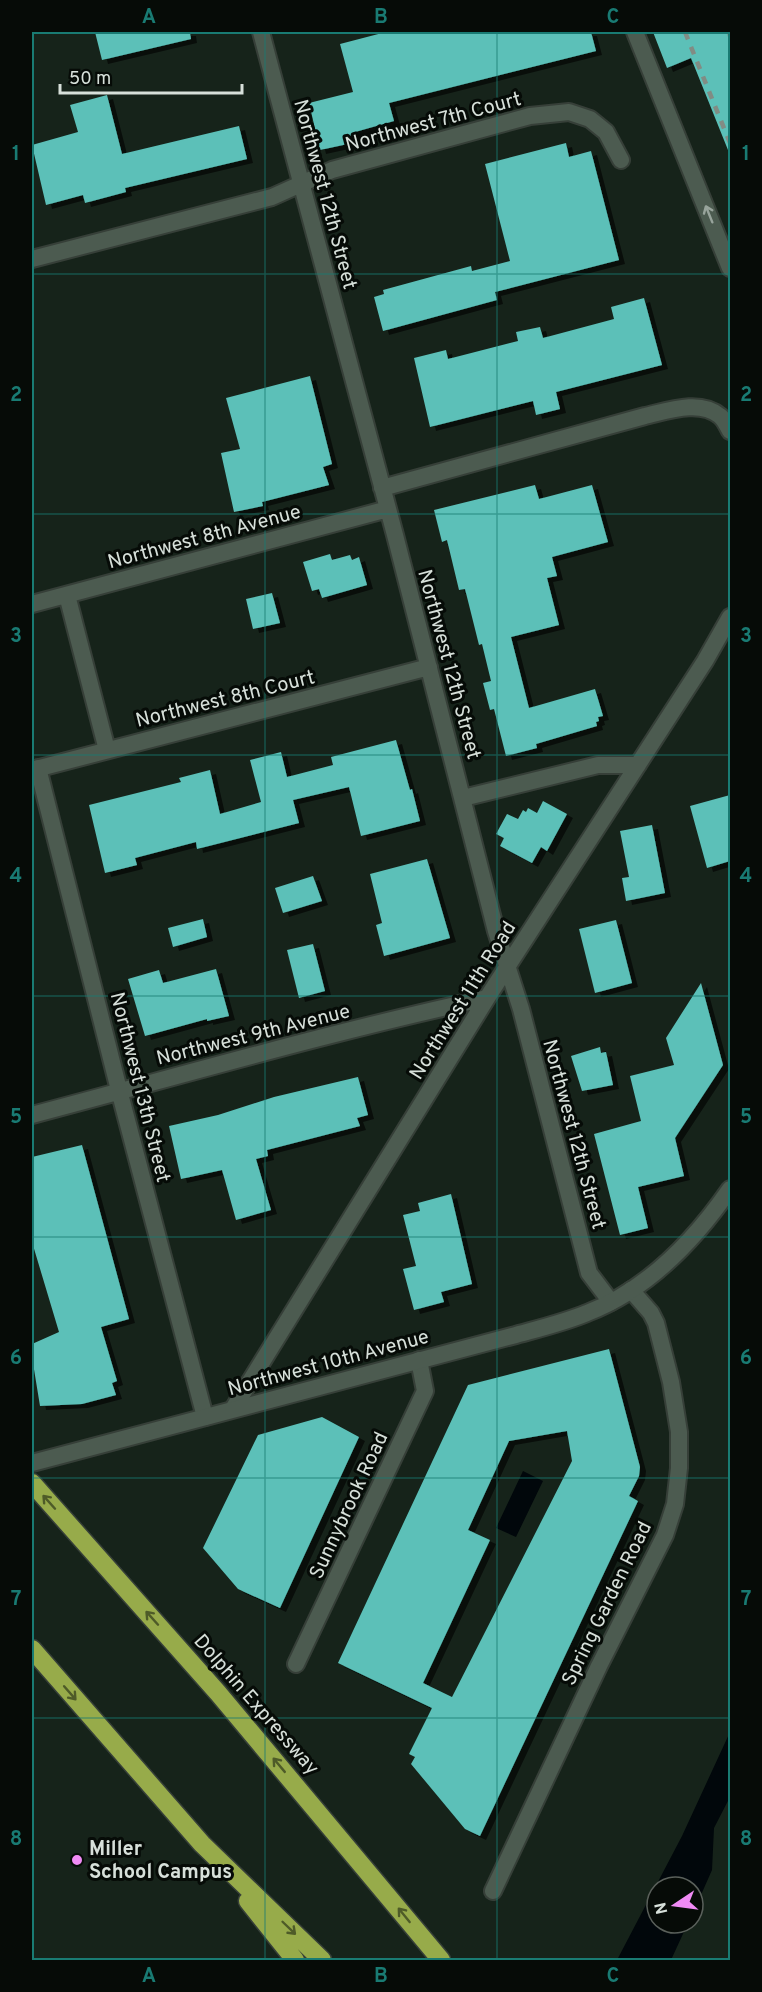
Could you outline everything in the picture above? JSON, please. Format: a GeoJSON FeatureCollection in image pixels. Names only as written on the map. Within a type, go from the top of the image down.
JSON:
{"type":"FeatureCollection","features":[{"type":"Feature","properties":{"kind":"highway","name":"Dolphin Expressway"},"geometry":{"type":"LineString","coordinates":[[32,1483],[226,1701],[441,1960]]}},
{"type":"Feature","properties":{"kind":"highway"},"geometry":{"type":"LineString","coordinates":[[32,1648],[202,1844],[295,1960]]}},
{"type":"Feature","properties":{"kind":"highway"},"geometry":{"type":"LineString","coordinates":[[202,1844],[322,1960]]}},
{"type":"Feature","properties":{"kind":"street","name":"Northwest 12th Street"},"geometry":{"type":"LineString","coordinates":[[261,32],[388,509],[496,931],[508,966],[589,1273],[611,1302]]}},
{"type":"Feature","properties":{"kind":"street"},"geometry":{"type":"LineString","coordinates":[[635,32],[730,268]]}},
{"type":"Feature","properties":{"kind":"street","name":"Northwest 7th Court"},"geometry":{"type":"LineString","coordinates":[[32,259],[272,197],[332,170],[530,116],[569,112],[590,119],[606,132],[621,160]]}},
{"type":"Feature","properties":{"kind":"street"},"geometry":{"type":"LineString","coordinates":[[382,488],[645,416],[683,408],[704,408],[719,416],[730,432]]}},
{"type":"Feature","properties":{"kind":"street","name":"Northwest 8th Avenue"},"geometry":{"type":"LineString","coordinates":[[32,604],[388,509]]}},
{"type":"Feature","properties":{"kind":"street"},"geometry":{"type":"LineString","coordinates":[[67,595],[107,750]]}},
{"type":"Feature","properties":{"kind":"street","name":"Northwest 11th Road"},"geometry":{"type":"LineString","coordinates":[[233,1409],[487,999],[638,765],[730,617]]}},
{"type":"Feature","properties":{"kind":"street","name":"Northwest 8th Court"},"geometry":{"type":"LineString","coordinates":[[35,769],[429,667]]}},
{"type":"Feature","properties":{"kind":"street"},"geometry":{"type":"LineString","coordinates":[[463,798],[598,765],[638,765]]}},
{"type":"Feature","properties":{"kind":"street","name":"Northwest 13th Street"},"geometry":{"type":"LineString","coordinates":[[35,769],[205,1417]]}},
{"type":"Feature","properties":{"kind":"street","name":"Northwest 9th Avenue"},"geometry":{"type":"LineString","coordinates":[[32,1115],[119,1090],[433,1010],[487,999]]}},
{"type":"Feature","properties":{"kind":"street","name":"Northwest 10th Avenue"},"geometry":{"type":"LineString","coordinates":[[32,1463],[550,1326],[587,1313],[632,1290],[656,1272],[683,1247],[718,1207],[730,1189]]}},
{"type":"Feature","properties":{"kind":"street","name":"Spring Garden Road"},"geometry":{"type":"LineString","coordinates":[[493,1891],[599,1666],[665,1535],[675,1504],[679,1468],[679,1431],[672,1391],[656,1323],[651,1313],[632,1290]]}},
{"type":"Feature","properties":{"kind":"street","name":"Sunnybrook Road"},"geometry":{"type":"LineString","coordinates":[[296,1664],[425,1391],[419,1360]]}},
{"type":"Feature","properties":{"kind":"shaded area"},"geometry":{"type":"Polygon","coordinates":[[[523,1471],[543,1481],[516,1537],[496,1528],[523,1471]]]}},
{"type":"Feature","properties":{"kind":"shaded area"},"geometry":{"type":"Polygon","coordinates":[[[730,1732],[730,1797],[714,1828],[712,1870],[705,1886],[705,1875],[662,1875],[730,1732]]]}},
{"type":"Feature","properties":{"kind":"shaded area"},"geometry":{"type":"Polygon","coordinates":[[[645,1907],[645,1935],[682,1935],[671,1960],[617,1960],[645,1907]]]}},
{"type":"Feature","properties":{"kind":"building"},"geometry":{"type":"Polygon","coordinates":[[[95,32],[190,32],[191,39],[102,60],[95,32]]]}},
{"type":"Feature","properties":{"kind":"building"},"geometry":{"type":"Polygon","coordinates":[[[386,32],[591,32],[596,51],[389,103],[394,121],[355,132],[357,142],[320,150],[309,103],[353,92],[340,44],[386,32]]]}},
{"type":"Feature","properties":{"kind":"building"},"geometry":{"type":"Polygon","coordinates":[[[653,32],[730,32],[730,155],[691,58],[667,68],[653,32]]]}},
{"type":"Feature","properties":{"kind":"building"},"geometry":{"type":"Polygon","coordinates":[[[107,95],[122,154],[239,126],[247,159],[125,188],[126,192],[85,203],[83,195],[46,205],[32,145],[78,132],[70,105],[107,95]]]}},
{"type":"Feature","properties":{"kind":"building"},"geometry":{"type":"Polygon","coordinates":[[[566,143],[569,157],[591,151],[619,260],[495,292],[497,300],[383,331],[374,297],[384,294],[383,290],[471,266],[472,271],[510,261],[485,164],[566,143]]]}},
{"type":"Feature","properties":{"kind":"building"},"geometry":{"type":"Polygon","coordinates":[[[644,298],[662,365],[556,392],[560,409],[536,415],[533,401],[430,427],[414,358],[446,350],[448,359],[518,341],[516,332],[540,327],[543,338],[614,319],[611,307],[644,298]]]}},
{"type":"Feature","properties":{"kind":"building"},"geometry":{"type":"Polygon","coordinates":[[[310,376],[332,464],[323,467],[329,485],[262,502],[263,506],[234,512],[221,453],[240,449],[226,398],[310,376]]]}},
{"type":"Feature","properties":{"kind":"building"},"geometry":{"type":"Polygon","coordinates":[[[535,485],[539,499],[592,485],[608,542],[552,557],[557,576],[547,578],[559,625],[511,637],[529,708],[595,689],[603,716],[598,717],[597,726],[536,744],[537,748],[506,756],[494,709],[490,710],[483,683],[491,681],[482,644],[479,645],[465,589],[459,590],[447,540],[442,542],[434,510],[535,485]]]}},
{"type":"Feature","properties":{"kind":"building"},"geometry":{"type":"Polygon","coordinates":[[[330,554],[332,560],[350,555],[352,560],[359,557],[367,585],[322,598],[319,589],[312,591],[303,562],[330,554]]]}},
{"type":"Feature","properties":{"kind":"building"},"geometry":{"type":"Polygon","coordinates":[[[272,593],[280,623],[253,629],[246,599],[272,593]]]}},
{"type":"Feature","properties":{"kind":"building"},"geometry":{"type":"Polygon","coordinates":[[[396,740],[420,821],[361,836],[349,787],[293,800],[299,823],[197,849],[196,842],[135,858],[137,865],[105,873],[89,805],[181,782],[179,778],[210,770],[220,814],[261,802],[250,760],[281,752],[287,777],[333,765],[331,757],[396,740]]]}},
{"type":"Feature","properties":{"kind":"building"},"geometry":{"type":"Polygon","coordinates":[[[730,795],[730,861],[707,868],[690,806],[730,795]]]}},
{"type":"Feature","properties":{"kind":"building"},"geometry":{"type":"Polygon","coordinates":[[[543,801],[567,814],[547,851],[541,847],[532,863],[500,846],[504,838],[496,834],[507,814],[518,819],[523,810],[526,812],[528,808],[537,813],[543,801]]]}},
{"type":"Feature","properties":{"kind":"building"},"geometry":{"type":"Polygon","coordinates":[[[652,825],[665,893],[626,901],[622,878],[629,877],[620,831],[652,825]]]}},
{"type":"Feature","properties":{"kind":"building"},"geometry":{"type":"Polygon","coordinates":[[[427,859],[450,938],[384,956],[376,925],[382,923],[370,874],[427,859]]]}},
{"type":"Feature","properties":{"kind":"building"},"geometry":{"type":"Polygon","coordinates":[[[313,876],[322,901],[283,913],[275,888],[313,876]]]}},
{"type":"Feature","properties":{"kind":"building"},"geometry":{"type":"Polygon","coordinates":[[[203,919],[207,937],[173,947],[168,928],[203,919]]]}},
{"type":"Feature","properties":{"kind":"building"},"geometry":{"type":"Polygon","coordinates":[[[616,920],[632,983],[595,993],[579,929],[616,920]]]}},
{"type":"Feature","properties":{"kind":"building"},"geometry":{"type":"Polygon","coordinates":[[[313,944],[325,991],[299,998],[287,950],[313,944]]]}},
{"type":"Feature","properties":{"kind":"building"},"geometry":{"type":"Polygon","coordinates":[[[216,969],[229,1016],[207,1021],[207,1019],[145,1036],[128,979],[159,970],[163,983],[216,969]]]}},
{"type":"Feature","properties":{"kind":"building"},"geometry":{"type":"Polygon","coordinates":[[[701,983],[723,1065],[675,1138],[684,1176],[638,1187],[648,1228],[620,1235],[594,1134],[641,1121],[630,1076],[674,1065],[666,1038],[701,983]]]}},
{"type":"Feature","properties":{"kind":"building"},"geometry":{"type":"Polygon","coordinates":[[[600,1047],[601,1053],[606,1052],[613,1085],[582,1091],[571,1056],[600,1047]]]}},
{"type":"Feature","properties":{"kind":"building"},"geometry":{"type":"Polygon","coordinates":[[[358,1077],[368,1115],[357,1118],[360,1126],[267,1150],[268,1156],[256,1159],[271,1210],[236,1220],[222,1170],[181,1179],[169,1126],[358,1077]]]}},
{"type":"Feature","properties":{"kind":"building"},"geometry":{"type":"Polygon","coordinates":[[[82,1145],[129,1319],[101,1327],[117,1381],[112,1383],[116,1395],[82,1404],[40,1406],[32,1344],[59,1332],[32,1242],[32,1157],[82,1145]]]}},
{"type":"Feature","properties":{"kind":"building"},"geometry":{"type":"Polygon","coordinates":[[[451,1194],[472,1284],[441,1292],[444,1302],[414,1310],[403,1269],[416,1266],[403,1215],[420,1211],[418,1203],[451,1194]]]}},
{"type":"Feature","properties":{"kind":"building"},"geometry":{"type":"Polygon","coordinates":[[[609,1349],[640,1467],[639,1476],[629,1496],[638,1501],[480,1836],[465,1829],[411,1764],[415,1757],[409,1754],[432,1708],[338,1663],[468,1385],[609,1349]],[[567,1431],[509,1441],[468,1530],[490,1540],[423,1683],[452,1697],[572,1461],[567,1431]]]}},
{"type":"Feature","properties":{"kind":"building"},"geometry":{"type":"Polygon","coordinates":[[[322,1417],[359,1437],[280,1608],[238,1589],[203,1548],[258,1435],[322,1417]]]}},
{"type":"Feature","properties":{"kind":"railway"},"geometry":{"type":"LineString","coordinates":[[685,32],[730,143]]}},
{"type":"Feature","properties":{"kind":"railway"},"geometry":{"type":"LineString","coordinates":[[729,32],[730,36]]}},
{"type":"Feature","properties":{"kind":"place","name":"Miller School Campus"},"geometry":{"type":"Point","coordinates":[77,1860]}}]}
